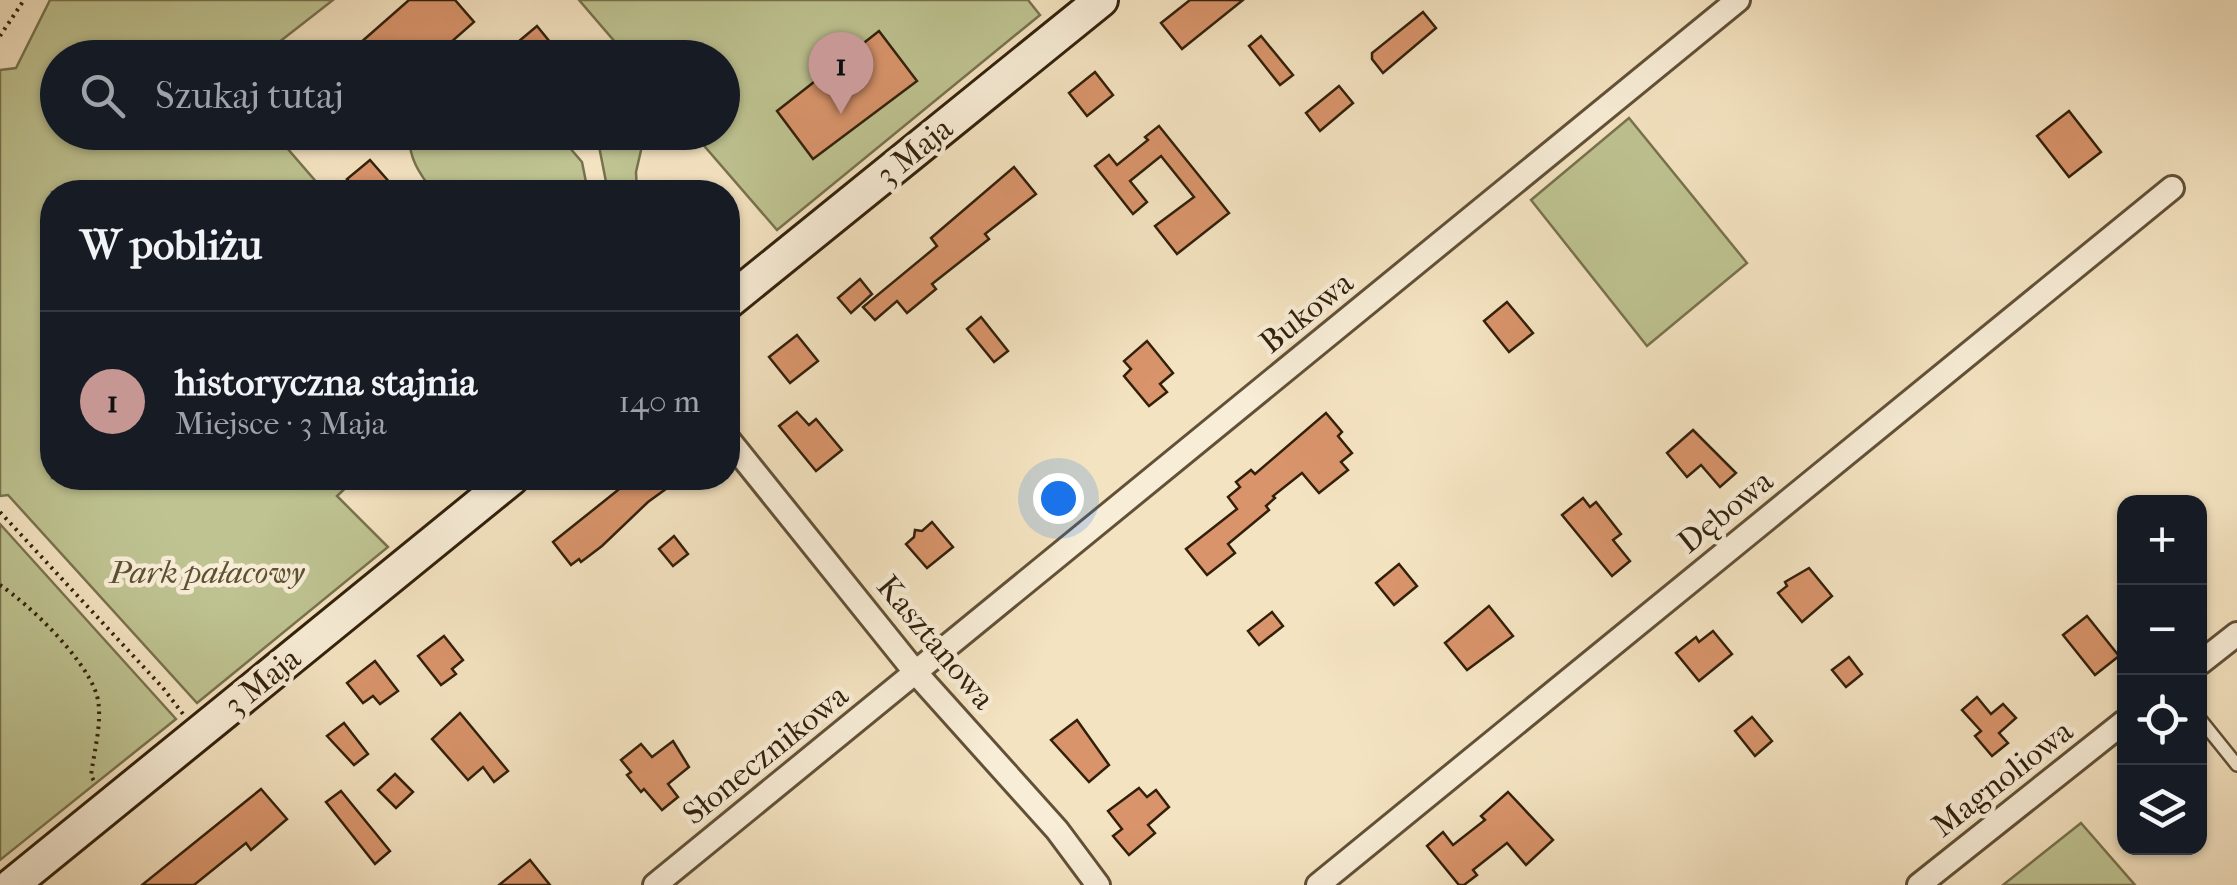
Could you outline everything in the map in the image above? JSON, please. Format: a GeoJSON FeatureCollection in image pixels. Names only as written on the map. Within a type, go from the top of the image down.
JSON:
{"type":"FeatureCollection","features":[{"type":"Feature","properties":{"kind":"street","name":"3 Maja"},"geometry":{"type":"LineString","coordinates":[[740,292],[1100,0]]}},
{"type":"Feature","properties":{"kind":"street","name":"Bukowa"},"geometry":{"type":"LineString","coordinates":[[916,673],[1738,0]]}},
{"type":"Feature","properties":{"kind":"street","name":"Dębowa"},"geometry":{"type":"LineString","coordinates":[[1318,885],[2172,188]]}},
{"type":"Feature","properties":{"kind":"street","name":"Kasztanowa"},"geometry":{"type":"LineString","coordinates":[[740,454],[916,673],[1056,830],[1098,885]]}},
{"type":"Feature","properties":{"kind":"street","name":"3 Maja"},"geometry":{"type":"LineString","coordinates":[[12,885],[497,490]]}},
{"type":"Feature","properties":{"kind":"street"},"geometry":{"type":"LineString","coordinates":[[2207,658],[2237,634]]}},
{"type":"Feature","properties":{"kind":"street","name":"Słonecznikowa"},"geometry":{"type":"LineString","coordinates":[[655,885],[916,673]]}},
{"type":"Feature","properties":{"kind":"street","name":"Magnoliowa"},"geometry":{"type":"LineString","coordinates":[[1926,883],[2117,728]]}},
{"type":"Feature","properties":{"kind":"lane"},"geometry":{"type":"LineString","coordinates":[[2207,728],[2237,765]]}},
{"type":"Feature","properties":{"kind":"path"},"geometry":{"type":"LineString","coordinates":[[0,40],[24,0]]}},
{"type":"Feature","properties":{"kind":"path"},"geometry":{"type":"LineString","coordinates":[[0,512],[163,688],[198,733]]}},
{"type":"Feature","properties":{"kind":"path"},"geometry":{"type":"LineString","coordinates":[[0,585],[62,640],[96,690],[99,714],[90,776],[108,806]]}},
{"type":"Feature","properties":{"kind":"green space","name":"Park pałacowy"},"geometry":{"type":"Polygon","coordinates":[[[50,0],[333,0],[282,40],[40,40],[40,150],[289,150],[315,180],[40,180],[40,490],[343,490],[337,496],[388,547],[197,703],[8,495],[0,496],[0,70],[16,68],[50,0]]]}},
{"type":"Feature","properties":{"kind":"green space"},"geometry":{"type":"Polygon","coordinates":[[[579,0],[1028,0],[1040,15],[777,230],[740,187],[740,180],[734,180],[708,150],[740,150],[740,40],[613,40],[579,0]]]}},
{"type":"Feature","properties":{"kind":"green space"},"geometry":{"type":"Polygon","coordinates":[[[1629,118],[1747,263],[1647,346],[1531,200],[1629,118]]]}},
{"type":"Feature","properties":{"kind":"green space"},"geometry":{"type":"Polygon","coordinates":[[[412,150],[572,150],[582,162],[586,180],[425,180],[412,150]]]}},
{"type":"Feature","properties":{"kind":"green space"},"geometry":{"type":"Polygon","coordinates":[[[600,150],[641,150],[636,180],[606,180],[600,150]]]}},
{"type":"Feature","properties":{"kind":"green space"},"geometry":{"type":"Polygon","coordinates":[[[0,524],[176,719],[0,860],[0,524]]]}},
{"type":"Feature","properties":{"kind":"green space"},"geometry":{"type":"Polygon","coordinates":[[[2081,823],[2135,885],[2003,885],[2081,823]]]}},
{"type":"Feature","properties":{"kind":"building"},"geometry":{"type":"Polygon","coordinates":[[[409,0],[455,0],[474,22],[454,40],[363,40],[409,0]]]}},
{"type":"Feature","properties":{"kind":"building"},"geometry":{"type":"Polygon","coordinates":[[[1190,0],[1243,0],[1182,49],[1161,23],[1190,0]]]}},
{"type":"Feature","properties":{"kind":"building"},"geometry":{"type":"Polygon","coordinates":[[[1423,12],[1436,28],[1383,73],[1372,53],[1423,12]]]}},
{"type":"Feature","properties":{"kind":"building"},"geometry":{"type":"Polygon","coordinates":[[[537,26],[548,40],[520,40],[537,26]]]}},
{"type":"Feature","properties":{"kind":"building"},"geometry":{"type":"Polygon","coordinates":[[[879,31],[917,81],[813,159],[777,111],[879,31]]]}},
{"type":"Feature","properties":{"kind":"building"},"geometry":{"type":"Polygon","coordinates":[[[1261,36],[1293,75],[1280,85],[1249,46],[1261,36]]]}},
{"type":"Feature","properties":{"kind":"building"},"geometry":{"type":"Polygon","coordinates":[[[1095,72],[1113,95],[1087,116],[1069,93],[1095,72]]]}},
{"type":"Feature","properties":{"kind":"building"},"geometry":{"type":"Polygon","coordinates":[[[1339,86],[1353,103],[1320,131],[1306,113],[1339,86]]]}},
{"type":"Feature","properties":{"kind":"building"},"geometry":{"type":"Polygon","coordinates":[[[2069,111],[2101,152],[2069,177],[2037,136],[2069,111]]]}},
{"type":"Feature","properties":{"kind":"building"},"geometry":{"type":"Polygon","coordinates":[[[1159,126],[1229,213],[1177,254],[1155,226],[1194,197],[1161,156],[1130,181],[1147,202],[1133,214],[1095,166],[1109,155],[1117,165],[1159,126]]]}},
{"type":"Feature","properties":{"kind":"building"},"geometry":{"type":"Polygon","coordinates":[[[370,160],[388,180],[348,180],[370,160]]]}},
{"type":"Feature","properties":{"kind":"building"},"geometry":{"type":"Polygon","coordinates":[[[1014,167],[1036,194],[985,234],[989,239],[932,284],[936,289],[907,313],[897,301],[875,320],[863,307],[937,246],[931,238],[1014,167]]]}},
{"type":"Feature","properties":{"kind":"building"},"geometry":{"type":"Polygon","coordinates":[[[860,279],[872,294],[851,313],[838,298],[860,279]]]}},
{"type":"Feature","properties":{"kind":"building"},"geometry":{"type":"Polygon","coordinates":[[[1507,302],[1533,333],[1509,352],[1484,321],[1507,302]]]}},
{"type":"Feature","properties":{"kind":"building"},"geometry":{"type":"Polygon","coordinates":[[[981,317],[1008,351],[994,362],[967,329],[981,317]]]}},
{"type":"Feature","properties":{"kind":"building"},"geometry":{"type":"Polygon","coordinates":[[[797,335],[818,361],[790,383],[769,357],[797,335]]]}},
{"type":"Feature","properties":{"kind":"building"},"geometry":{"type":"Polygon","coordinates":[[[1147,341],[1173,373],[1160,384],[1167,392],[1149,406],[1124,376],[1131,369],[1124,361],[1147,341]]]}},
{"type":"Feature","properties":{"kind":"building"},"geometry":{"type":"Polygon","coordinates":[[[797,412],[809,425],[816,419],[842,450],[816,471],[779,426],[797,412]]]}},
{"type":"Feature","properties":{"kind":"building"},"geometry":{"type":"Polygon","coordinates":[[[1326,413],[1342,432],[1338,436],[1352,453],[1341,462],[1348,470],[1319,493],[1302,473],[1273,496],[1266,506],[1269,510],[1228,544],[1235,553],[1207,575],[1186,549],[1237,509],[1228,497],[1240,487],[1236,482],[1251,470],[1255,474],[1326,413]]]}},
{"type":"Feature","properties":{"kind":"building"},"geometry":{"type":"Polygon","coordinates":[[[1693,430],[1736,473],[1720,487],[1701,465],[1687,477],[1667,453],[1693,430]]]}},
{"type":"Feature","properties":{"kind":"building"},"geometry":{"type":"Polygon","coordinates":[[[618,490],[664,490],[581,562],[579,559],[571,565],[553,542],[618,490]]]}},
{"type":"Feature","properties":{"kind":"building"},"geometry":{"type":"Polygon","coordinates":[[[1583,498],[1590,507],[1596,502],[1621,534],[1613,540],[1630,561],[1612,576],[1562,515],[1583,498]]]}},
{"type":"Feature","properties":{"kind":"building"},"geometry":{"type":"Polygon","coordinates":[[[932,522],[953,547],[927,568],[906,544],[915,530],[922,531],[932,522]]]}},
{"type":"Feature","properties":{"kind":"building"},"geometry":{"type":"Polygon","coordinates":[[[674,536],[688,554],[673,566],[659,549],[674,536]]]}},
{"type":"Feature","properties":{"kind":"building"},"geometry":{"type":"Polygon","coordinates":[[[1399,564],[1417,586],[1394,605],[1376,583],[1399,564]]]}},
{"type":"Feature","properties":{"kind":"building"},"geometry":{"type":"Polygon","coordinates":[[[1809,568],[1832,596],[1802,622],[1778,593],[1787,586],[1785,582],[1809,568]]]}},
{"type":"Feature","properties":{"kind":"building"},"geometry":{"type":"Polygon","coordinates":[[[1489,606],[1513,636],[1467,670],[1445,643],[1489,606]]]}},
{"type":"Feature","properties":{"kind":"building"},"geometry":{"type":"Polygon","coordinates":[[[1272,612],[1283,626],[1259,645],[1248,631],[1272,612]]]}},
{"type":"Feature","properties":{"kind":"building"},"geometry":{"type":"Polygon","coordinates":[[[2087,616],[2117,658],[2095,675],[2063,635],[2087,616]]]}},
{"type":"Feature","properties":{"kind":"building"},"geometry":{"type":"Polygon","coordinates":[[[1713,631],[1732,654],[1699,681],[1676,653],[1696,637],[1699,642],[1713,631]]]}},
{"type":"Feature","properties":{"kind":"building"},"geometry":{"type":"Polygon","coordinates":[[[444,636],[463,660],[452,669],[456,674],[441,685],[418,656],[444,636]]]}},
{"type":"Feature","properties":{"kind":"building"},"geometry":{"type":"Polygon","coordinates":[[[1849,657],[1862,674],[1846,687],[1832,670],[1849,657]]]}},
{"type":"Feature","properties":{"kind":"building"},"geometry":{"type":"Polygon","coordinates":[[[375,661],[398,691],[380,704],[373,696],[363,703],[347,683],[375,661]]]}},
{"type":"Feature","properties":{"kind":"building"},"geometry":{"type":"Polygon","coordinates":[[[1977,697],[1991,714],[2003,704],[2016,718],[1999,733],[2008,743],[1992,756],[1975,736],[1981,731],[1962,710],[1977,697]]]}},
{"type":"Feature","properties":{"kind":"building"},"geometry":{"type":"Polygon","coordinates":[[[460,713],[508,771],[494,782],[483,767],[468,780],[432,739],[460,713]]]}},
{"type":"Feature","properties":{"kind":"building"},"geometry":{"type":"Polygon","coordinates":[[[1752,717],[1772,741],[1755,756],[1735,731],[1752,717]]]}},
{"type":"Feature","properties":{"kind":"building"},"geometry":{"type":"Polygon","coordinates":[[[1077,720],[1109,765],[1089,782],[1051,740],[1077,720]]]}},
{"type":"Feature","properties":{"kind":"building"},"geometry":{"type":"Polygon","coordinates":[[[344,723],[368,754],[354,765],[327,736],[344,723]]]}},
{"type":"Feature","properties":{"kind":"building"},"geometry":{"type":"Polygon","coordinates":[[[673,741],[689,767],[668,784],[678,797],[662,810],[627,775],[631,772],[621,760],[641,744],[652,757],[673,741]]]}},
{"type":"Feature","properties":{"kind":"building"},"geometry":{"type":"Polygon","coordinates":[[[395,774],[413,792],[396,808],[378,790],[395,774]]]}},
{"type":"Feature","properties":{"kind":"building"},"geometry":{"type":"Polygon","coordinates":[[[1139,788],[1147,797],[1156,790],[1169,807],[1148,825],[1155,833],[1129,855],[1113,836],[1122,829],[1108,811],[1139,788]]]}},
{"type":"Feature","properties":{"kind":"building"},"geometry":{"type":"Polygon","coordinates":[[[261,789],[287,819],[251,850],[246,843],[194,885],[142,885],[261,789]]]}},
{"type":"Feature","properties":{"kind":"building"},"geometry":{"type":"Polygon","coordinates":[[[341,791],[390,851],[375,864],[326,802],[341,791]]]}},
{"type":"Feature","properties":{"kind":"building"},"geometry":{"type":"Polygon","coordinates":[[[1508,792],[1553,840],[1526,865],[1507,843],[1473,870],[1477,875],[1459,885],[1427,846],[1443,832],[1453,845],[1485,820],[1481,816],[1508,792]]]}},
{"type":"Feature","properties":{"kind":"building"},"geometry":{"type":"Polygon","coordinates":[[[530,860],[550,885],[499,885],[530,860]]]}},
{"type":"Feature","properties":{"kind":"place","name":"historyczna stajnia"},"geometry":{"type":"Point","coordinates":[841,114]}}]}
